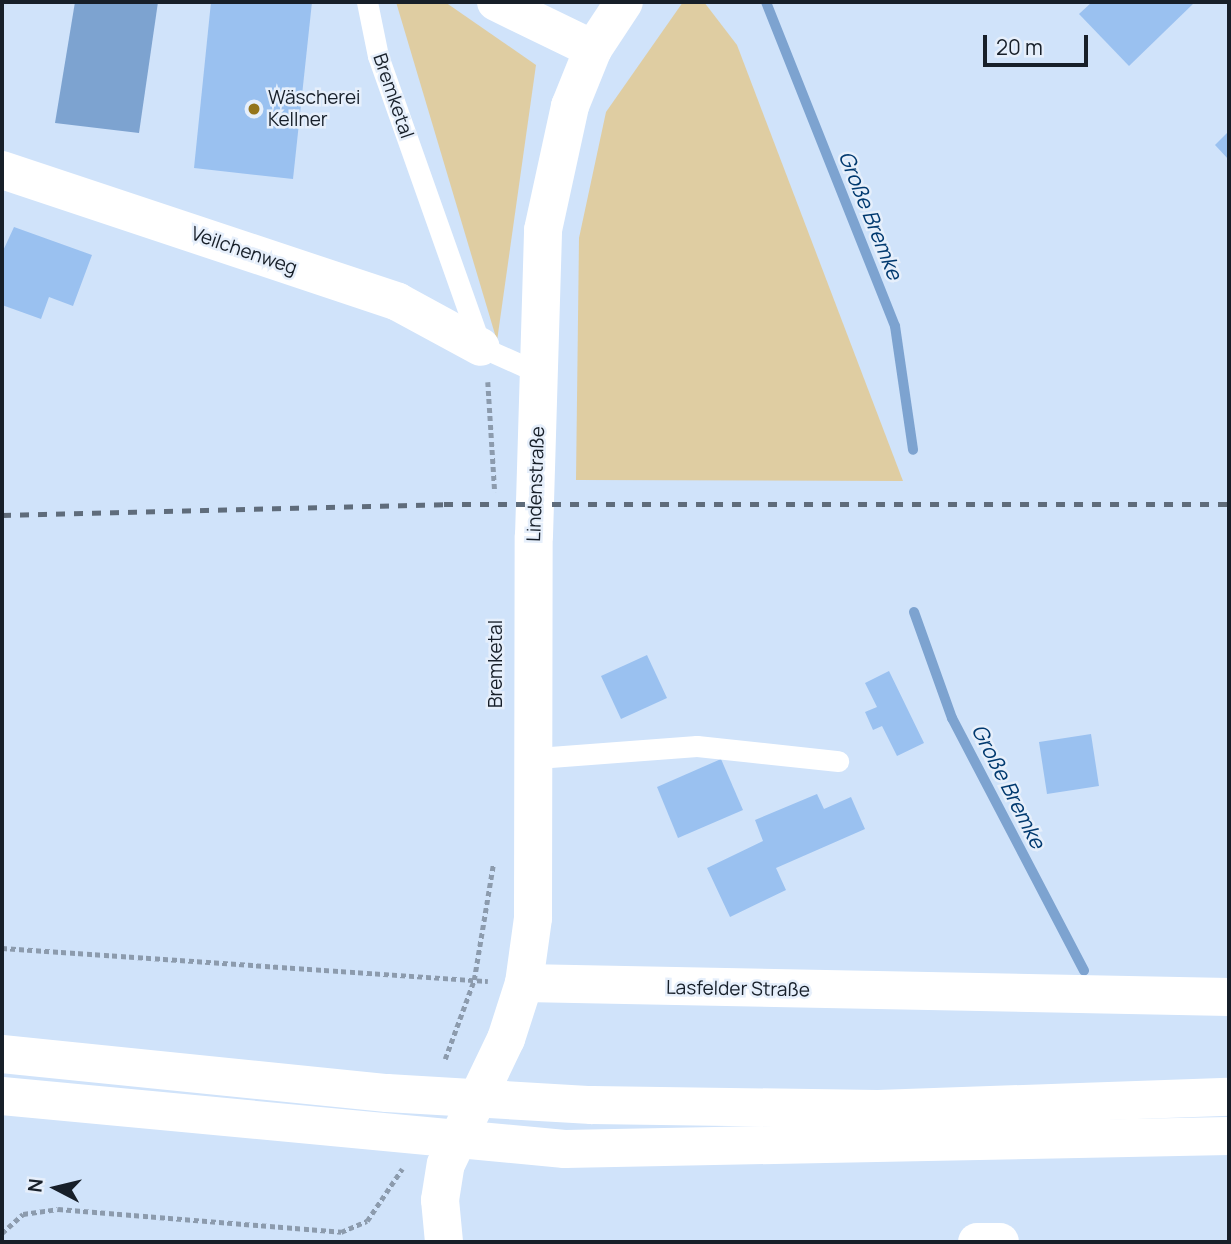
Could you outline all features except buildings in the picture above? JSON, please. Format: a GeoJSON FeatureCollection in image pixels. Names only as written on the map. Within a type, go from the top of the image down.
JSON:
{"type":"FeatureCollection","features":[{"type":"Feature","properties":{"kind":"main road"},"geometry":{"type":"LineString","coordinates":[[496,2],[593,49]]}},
{"type":"Feature","properties":{"kind":"main road","name":"Lindenstraße"},"geometry":{"type":"LineString","coordinates":[[524,983],[533,918],[537,758],[542,230],[554,163],[593,49],[624,2]]}},
{"type":"Feature","properties":{"kind":"main road","name":"Veilchenweg"},"geometry":{"type":"LineString","coordinates":[[2,170],[398,302],[481,347]]}},
{"type":"Feature","properties":{"kind":"main road"},"geometry":{"type":"LineString","coordinates":[[444,1242],[440,1200],[446,1164],[506,1039],[524,983]]}},
{"type":"Feature","properties":{"kind":"main road","name":"Lasfelder Straße"},"geometry":{"type":"LineString","coordinates":[[524,983],[1229,997]]}},
{"type":"Feature","properties":{"kind":"main road"},"geometry":{"type":"LineString","coordinates":[[2,1054],[387,1093],[592,1105],[892,1109],[1229,1097]]}},
{"type":"Feature","properties":{"kind":"main road"},"geometry":{"type":"LineString","coordinates":[[2,1097],[565,1149],[1229,1136]]}},
{"type":"Feature","properties":{"kind":"main road"},"geometry":{"type":"LineString","coordinates":[[977,1242],[1000,1242]]}},
{"type":"Feature","properties":{"kind":"lane","name":"Bremketal"},"geometry":{"type":"LineString","coordinates":[[367,2],[378,56],[481,347]]}},
{"type":"Feature","properties":{"kind":"lane"},"geometry":{"type":"LineString","coordinates":[[481,347],[539,373]]}},
{"type":"Feature","properties":{"kind":"lane"},"geometry":{"type":"LineString","coordinates":[[537,758],[697,746],[838,761]]}},
{"type":"Feature","properties":{"kind":"path"},"geometry":{"type":"LineString","coordinates":[[481,347],[494,411],[495,507]]}},
{"type":"Feature","properties":{"kind":"path"},"geometry":{"type":"LineString","coordinates":[[474,980],[494,859]]}},
{"type":"Feature","properties":{"kind":"path"},"geometry":{"type":"LineString","coordinates":[[2,948],[524,983]]}},
{"type":"Feature","properties":{"kind":"path"},"geometry":{"type":"LineString","coordinates":[[2,1233],[23,1214],[58,1209],[341,1232],[367,1221],[389,1195],[409,1156],[446,1164]]}},
{"type":"Feature","properties":{"kind":"shaded area"},"geometry":{"type":"Polygon","coordinates":[[[396,2],[445,2],[536,65],[497,341],[396,2]]]}},
{"type":"Feature","properties":{"kind":"shaded area"},"geometry":{"type":"Polygon","coordinates":[[[683,2],[704,2],[737,45],[903,481],[576,480],[579,238],[606,112],[683,2]]]}},
{"type":"Feature","properties":{"kind":"water"},"geometry":{"type":"Polygon","coordinates":[[[75,2],[158,2],[139,133],[55,123],[75,2]]]}},
{"type":"Feature","properties":{"kind":"waterway","name":"Große Bremke"},"geometry":{"type":"LineString","coordinates":[[766,2],[895,326],[913,450]]}},
{"type":"Feature","properties":{"kind":"waterway","name":"Große Bremke"},"geometry":{"type":"LineString","coordinates":[[914,612],[952,718],[1084,971]]}},
{"type":"Feature","properties":{"kind":"railway"},"geometry":{"type":"LineString","coordinates":[[2,515],[444,504],[1229,504]]}},
{"type":"Feature","properties":{"kind":"place","name":"Wäscherei Kellner"},"geometry":{"type":"Point","coordinates":[254,109]}}]}
